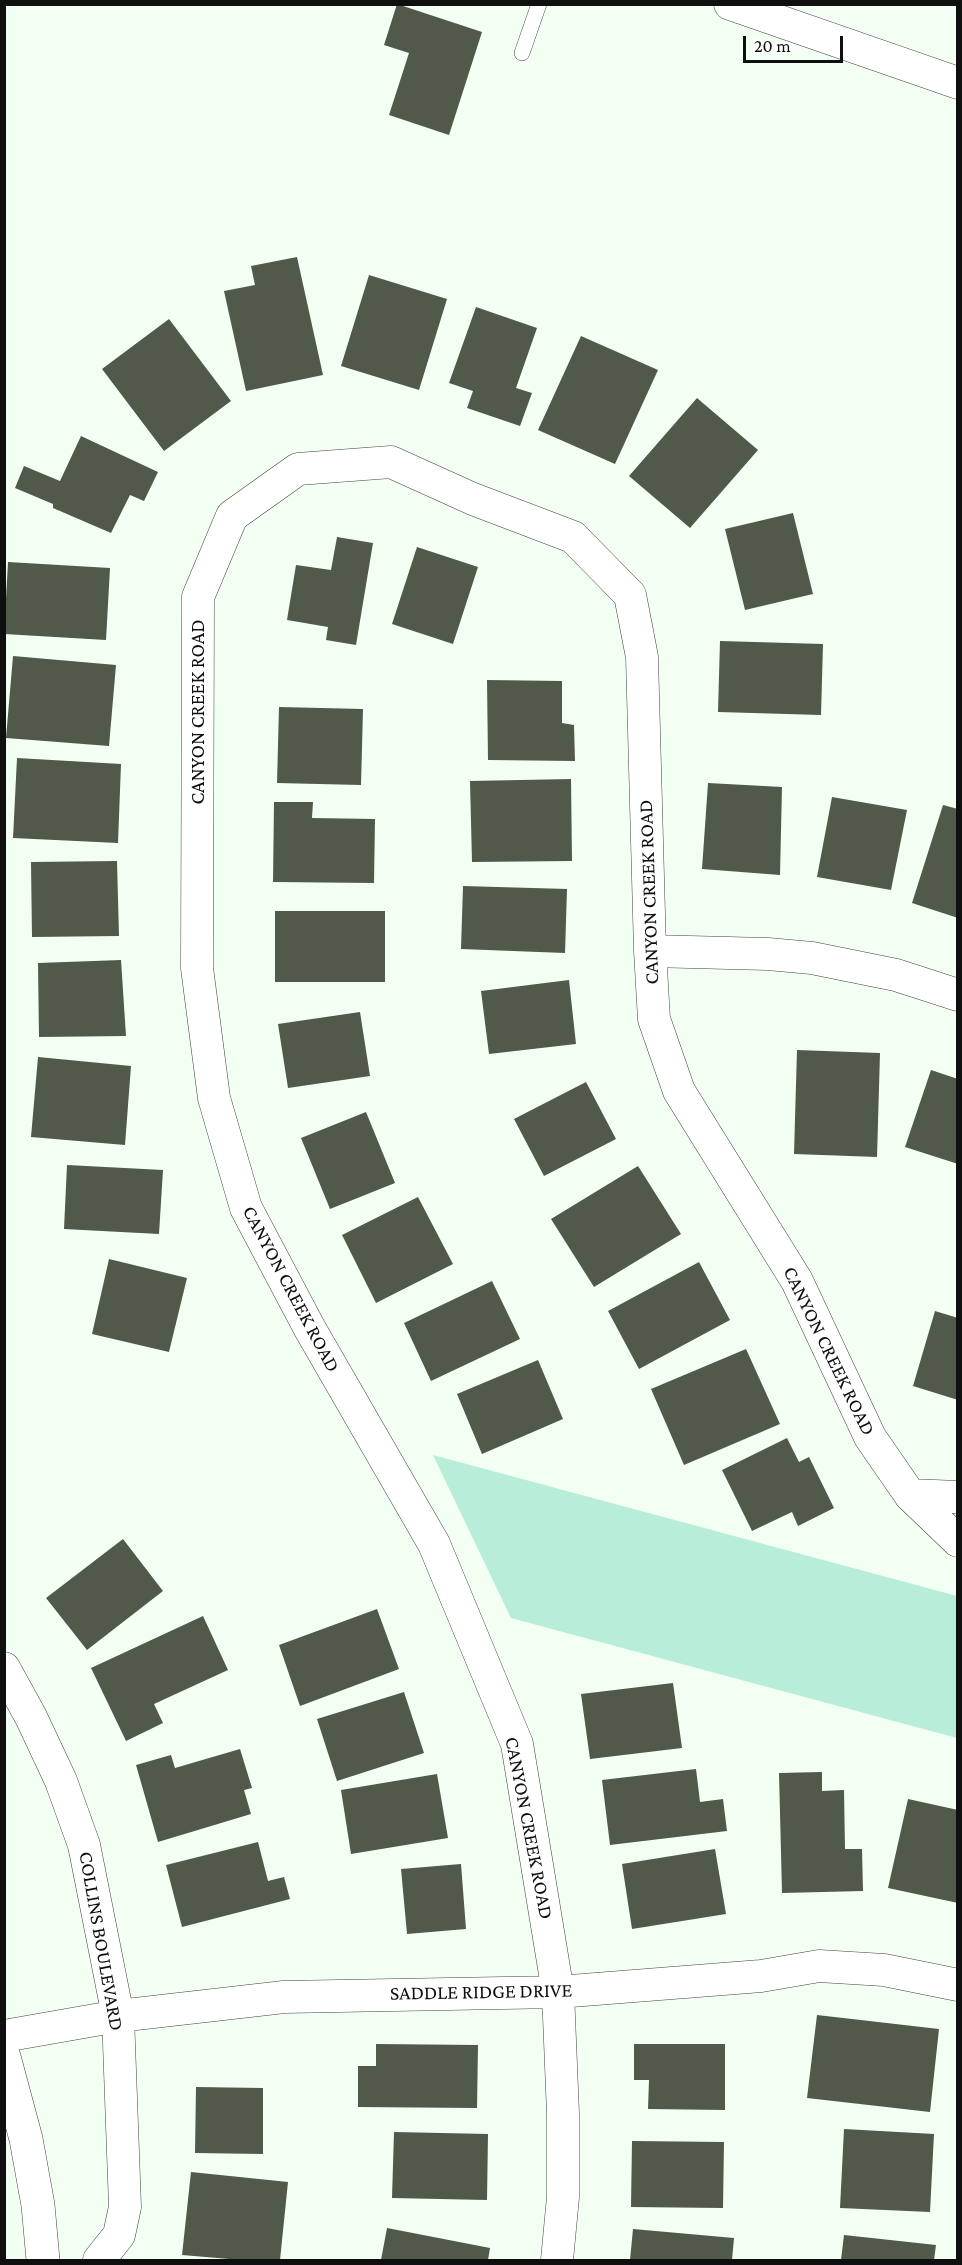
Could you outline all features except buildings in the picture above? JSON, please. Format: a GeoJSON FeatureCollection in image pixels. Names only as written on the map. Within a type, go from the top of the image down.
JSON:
{"type":"FeatureCollection","features":[{"type":"Feature","properties":{"kind":"street"},"geometry":{"type":"LineString","coordinates":[[730,4],[957,83]]}},
{"type":"Feature","properties":{"kind":"street","name":"CANYON CREEK ROAD"},"geometry":{"type":"LineString","coordinates":[[557,2260],[563,2185],[563,2114],[558,1992],[517,1744],[434,1544],[310,1329],[246,1208],[214,1098],[197,968],[198,597],[232,516],[298,469],[391,462],[473,499],[573,537],[630,595],[642,657],[654,1019],[679,1091],[796,1281],[870,1437],[910,1495],[957,1541]]}},
{"type":"Feature","properties":{"kind":"street"},"geometry":{"type":"LineString","coordinates":[[650,951],[768,954],[812,958],[896,975],[957,995]]}},
{"type":"Feature","properties":{"kind":"street"},"geometry":{"type":"LineString","coordinates":[[910,1495],[957,1497]]}},
{"type":"Feature","properties":{"kind":"street","name":"COLLINS BOULEVARD"},"geometry":{"type":"LineString","coordinates":[[4,1668],[31,1717],[61,1781],[84,1845],[118,2016],[125,2207],[119,2235],[99,2260]]}},
{"type":"Feature","properties":{"kind":"street","name":"SADDLE RIDGE DRIVE"},"geometry":{"type":"LineString","coordinates":[[4,2036],[118,2016],[284,1996],[558,1992],[761,1976],[819,1966],[884,1970],[957,1985]]}},
{"type":"Feature","properties":{"kind":"street"},"geometry":{"type":"LineString","coordinates":[[4,2057],[26,2139],[38,2205],[44,2260]]}},
{"type":"Feature","properties":{"kind":"lane"},"geometry":{"type":"LineString","coordinates":[[522,53],[539,4]]}},
{"type":"Feature","properties":{"kind":"green space"},"geometry":{"type":"Polygon","coordinates":[[[433,1455],[957,1596],[957,1738],[511,1618],[433,1455]]]}}]}
